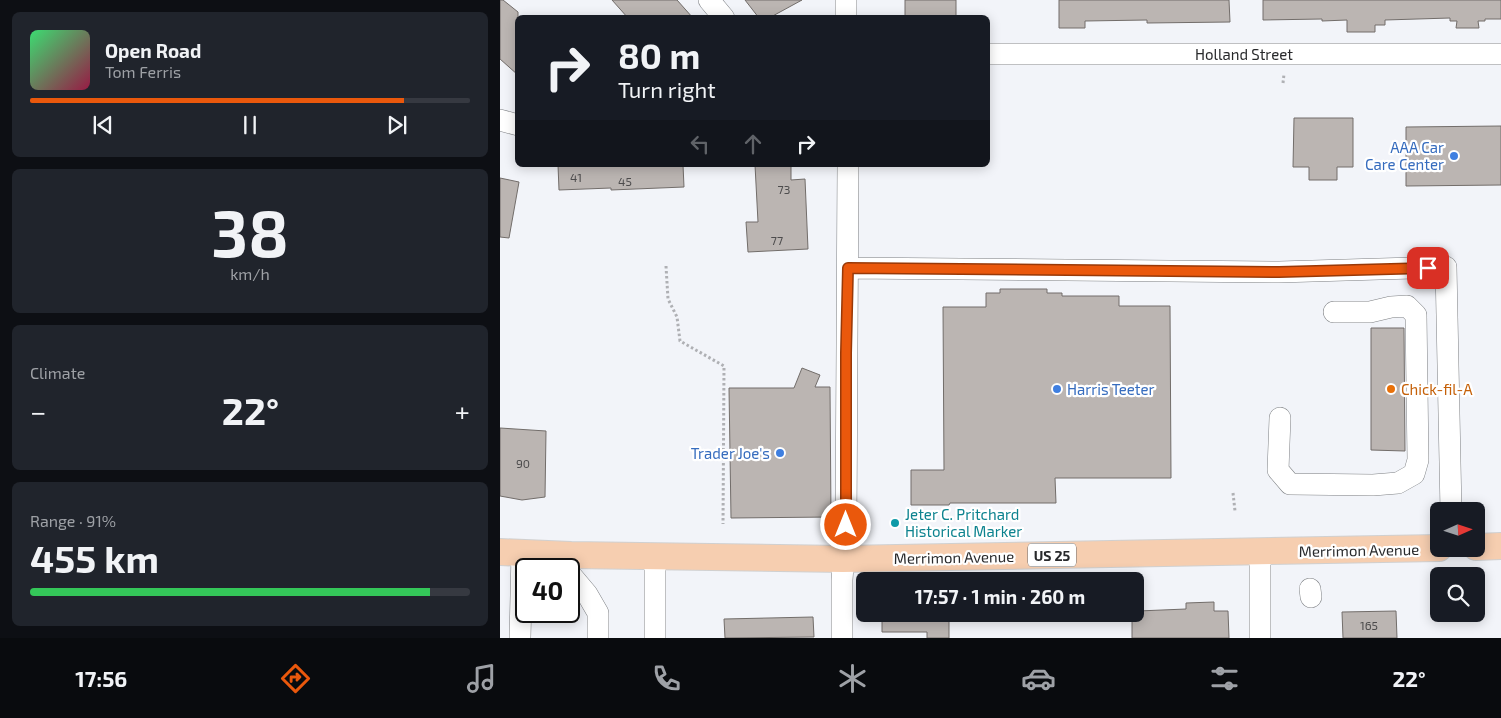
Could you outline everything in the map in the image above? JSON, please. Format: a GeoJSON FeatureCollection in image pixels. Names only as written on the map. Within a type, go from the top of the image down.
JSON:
{"type":"FeatureCollection","features":[{"type":"Feature","properties":{"kind":"main road"},"geometry":{"type":"LineString","coordinates":[[1485,547],[1501,546]]}},
{"type":"Feature","properties":{"kind":"main road","name":"Merrimon Avenue"},"geometry":{"type":"LineString","coordinates":[[511,552],[843,559],[1430,548]]}},
{"type":"Feature","properties":{"kind":"street"},"geometry":{"type":"LineString","coordinates":[[709,0],[722,15]]}},
{"type":"Feature","properties":{"kind":"street"},"geometry":{"type":"LineString","coordinates":[[846,0],[846,15]]}},
{"type":"Feature","properties":{"kind":"street","name":"Holland Street"},"geometry":{"type":"LineString","coordinates":[[990,54],[1501,54]]}},
{"type":"Feature","properties":{"kind":"street"},"geometry":{"type":"LineString","coordinates":[[500,120],[515,124]]}},
{"type":"Feature","properties":{"kind":"street"},"geometry":{"type":"LineString","coordinates":[[842,638],[843,559],[846,525],[848,167]]}},
{"type":"Feature","properties":{"kind":"street"},"geometry":{"type":"LineString","coordinates":[[848,268],[1279,272],[1446,267],[1451,502]]}},
{"type":"Feature","properties":{"kind":"street"},"geometry":{"type":"LineString","coordinates":[[1280,418],[1278,470],[1290,484],[1398,483],[1414,474],[1418,460],[1416,315],[1407,306],[1391,307],[1370,312],[1334,312]]}},
{"type":"Feature","properties":{"kind":"street"},"geometry":{"type":"LineString","coordinates":[[511,552],[520,638]]}},
{"type":"Feature","properties":{"kind":"street"},"geometry":{"type":"LineString","coordinates":[[1260,552],[1260,638]]}},
{"type":"Feature","properties":{"kind":"street"},"geometry":{"type":"LineString","coordinates":[[655,556],[655,638]]}},
{"type":"Feature","properties":{"kind":"street"},"geometry":{"type":"LineString","coordinates":[[580,586],[598,613],[598,638]]}},
{"type":"Feature","properties":{"kind":"path"},"geometry":{"type":"LineString","coordinates":[[666,266],[668,299],[677,317],[680,341],[724,366],[723,524]]}},
{"type":"Feature","properties":{"kind":"path"},"geometry":{"type":"LineString","coordinates":[[1233,493],[1235,511]]}},
{"type":"Feature","properties":{"kind":"building"},"geometry":{"type":"Polygon","coordinates":[[[500,0],[503,0],[518,12],[518,15],[515,15],[515,72],[500,59],[500,0]]]}},
{"type":"Feature","properties":{"kind":"building"},"geometry":{"type":"Polygon","coordinates":[[[612,0],[677,0],[690,15],[625,15],[612,0]]]}},
{"type":"Feature","properties":{"kind":"building"},"geometry":{"type":"Polygon","coordinates":[[[745,0],[802,0],[774,15],[757,15],[745,0]]]}},
{"type":"Feature","properties":{"kind":"building"},"geometry":{"type":"Polygon","coordinates":[[[905,0],[956,0],[956,15],[905,15],[905,0]]]}},
{"type":"Feature","properties":{"kind":"building"},"geometry":{"type":"Polygon","coordinates":[[[1059,0],[1229,0],[1230,22],[1147,23],[1147,20],[1085,21],[1085,28],[1059,28],[1059,0]]]}},
{"type":"Feature","properties":{"kind":"building"},"geometry":{"type":"Polygon","coordinates":[[[1263,0],[1501,0],[1501,19],[1478,21],[1479,28],[1456,28],[1457,21],[1450,21],[1450,18],[1385,20],[1385,25],[1375,25],[1375,32],[1347,32],[1347,20],[1263,20],[1263,0]]]}},
{"type":"Feature","properties":{"kind":"building"},"geometry":{"type":"Polygon","coordinates":[[[1294,118],[1353,118],[1353,167],[1337,167],[1337,180],[1309,180],[1309,167],[1293,167],[1294,118]]]}},
{"type":"Feature","properties":{"kind":"building","name":"AAA Car Care Center"},"geometry":{"type":"Polygon","coordinates":[[[1501,126],[1501,185],[1406,186],[1406,127],[1501,126]]]}},
{"type":"Feature","properties":{"kind":"building"},"geometry":{"type":"Polygon","coordinates":[[[558,167],[683,167],[684,187],[559,190],[558,167]]]}},
{"type":"Feature","properties":{"kind":"building"},"geometry":{"type":"Polygon","coordinates":[[[755,167],[791,167],[791,180],[805,179],[808,249],[748,252],[746,222],[758,222],[755,167]]]}},
{"type":"Feature","properties":{"kind":"building"},"geometry":{"type":"Polygon","coordinates":[[[500,178],[519,182],[509,238],[500,237],[500,178]]]}},
{"type":"Feature","properties":{"kind":"building","name":"Harris Teeter"},"geometry":{"type":"Polygon","coordinates":[[[1000,289],[1047,289],[1047,293],[1062,293],[1062,296],[1119,296],[1119,306],[1170,306],[1171,478],[1055,478],[1056,503],[911,505],[911,470],[944,470],[943,307],[986,307],[986,293],[1000,293],[1000,289]]]}},
{"type":"Feature","properties":{"kind":"building","name":"Chick-fil-A"},"geometry":{"type":"Polygon","coordinates":[[[1371,328],[1404,328],[1405,451],[1371,450],[1371,328]]]}},
{"type":"Feature","properties":{"kind":"building","name":"Trader Joe's"},"geometry":{"type":"Polygon","coordinates":[[[802,368],[820,375],[815,387],[830,387],[831,517],[731,518],[729,388],[794,388],[802,368]]]}},
{"type":"Feature","properties":{"kind":"building"},"geometry":{"type":"Polygon","coordinates":[[[500,428],[546,431],[545,497],[522,500],[500,496],[500,428]]]}},
{"type":"Feature","properties":{"kind":"building"},"geometry":{"type":"Polygon","coordinates":[[[1214,602],[1214,611],[1228,611],[1229,638],[1132,638],[1132,622],[1144,622],[1144,611],[1186,609],[1186,603],[1214,602]]]}},
{"type":"Feature","properties":{"kind":"building"},"geometry":{"type":"Polygon","coordinates":[[[1396,611],[1397,638],[1343,638],[1342,612],[1396,611]]]}},
{"type":"Feature","properties":{"kind":"building"},"geometry":{"type":"Polygon","coordinates":[[[813,617],[814,637],[725,638],[724,619],[813,617]]]}},
{"type":"Feature","properties":{"kind":"building"},"geometry":{"type":"Polygon","coordinates":[[[882,622],[949,622],[949,638],[927,638],[927,632],[882,632],[882,622]]]}},
{"type":"Feature","properties":{"kind":"place","name":"AAA Car Care Center"},"geometry":{"type":"Point","coordinates":[1454,156]}},
{"type":"Feature","properties":{"kind":"place","name":"Harris Teeter"},"geometry":{"type":"Point","coordinates":[1057,389]}},
{"type":"Feature","properties":{"kind":"place","name":"Chick-fil-A"},"geometry":{"type":"Point","coordinates":[1391,389]}},
{"type":"Feature","properties":{"kind":"place","name":"Trader Joe's"},"geometry":{"type":"Point","coordinates":[780,453]}},
{"type":"Feature","properties":{"kind":"place","name":"Jeter C. Pritchard Historical Marker"},"geometry":{"type":"Point","coordinates":[895,523]}},
{"type":"Feature","properties":{"kind":"route"},"geometry":{"type":"LineString","coordinates":[[846,525],[848,268],[1254,272],[1428,268]]}}]}
